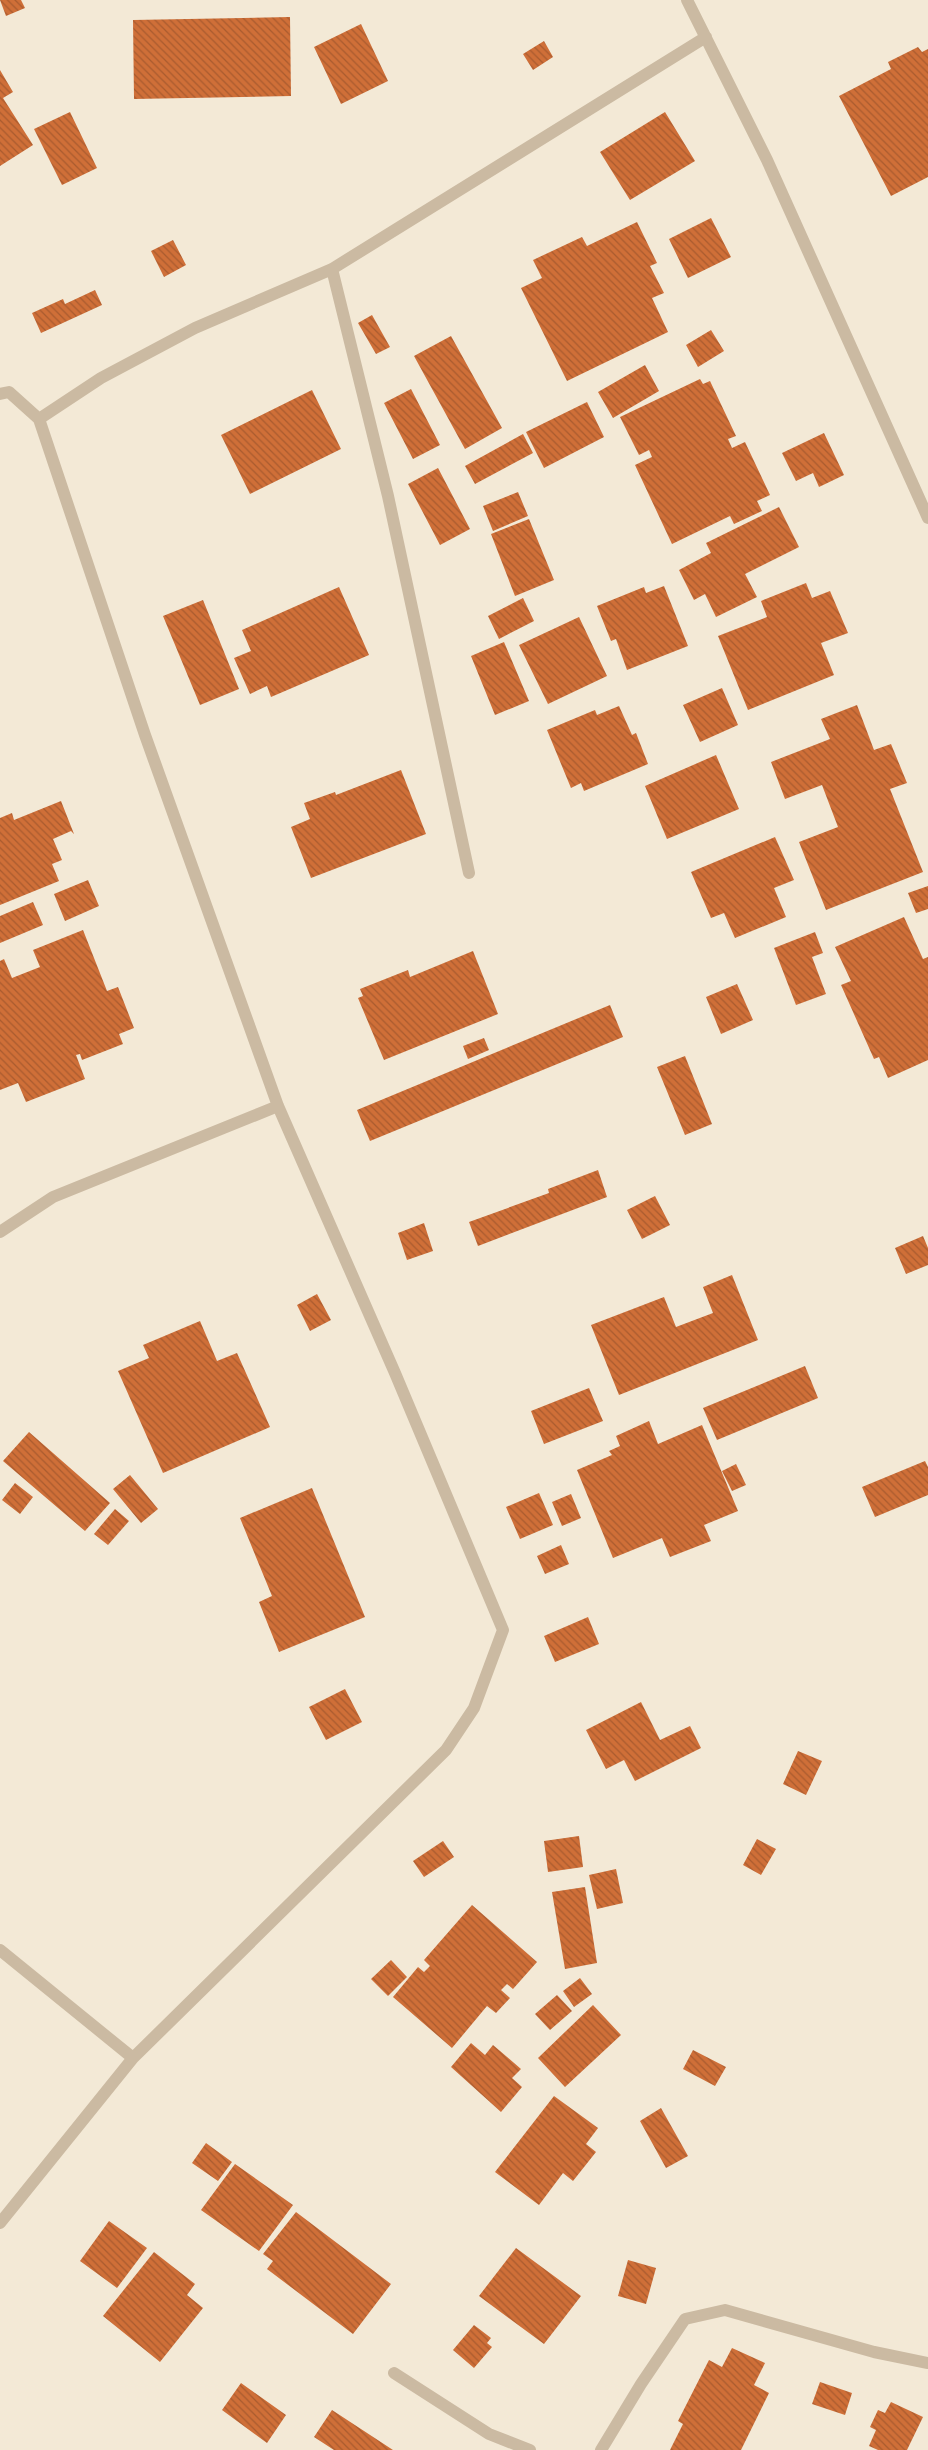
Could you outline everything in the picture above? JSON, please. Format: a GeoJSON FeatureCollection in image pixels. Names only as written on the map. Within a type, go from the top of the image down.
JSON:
{"type":"FeatureCollection","features":[{"type":"Feature","properties":{"kind":"street"},"geometry":{"type":"LineString","coordinates":[[687,0],[771,168],[928,518]]}},
{"type":"Feature","properties":{"kind":"street"},"geometry":{"type":"LineString","coordinates":[[39,419],[101,378],[196,328],[332,270],[706,37]]}},
{"type":"Feature","properties":{"kind":"street"},"geometry":{"type":"LineString","coordinates":[[332,270],[388,496],[469,873]]}},
{"type":"Feature","properties":{"kind":"street"},"geometry":{"type":"LineString","coordinates":[[0,394],[9,392],[39,419],[145,735],[278,1106],[395,1373],[503,1630],[474,1708],[446,1750],[133,2058],[0,2223]]}},
{"type":"Feature","properties":{"kind":"street"},"geometry":{"type":"LineString","coordinates":[[0,1232],[52,1197],[278,1106]]}},
{"type":"Feature","properties":{"kind":"street"},"geometry":{"type":"LineString","coordinates":[[0,1950],[133,2058]]}},
{"type":"Feature","properties":{"kind":"street"},"geometry":{"type":"LineString","coordinates":[[601,2450],[641,2384],[685,2319],[725,2310],[874,2352],[928,2363]]}},
{"type":"Feature","properties":{"kind":"street"},"geometry":{"type":"LineString","coordinates":[[394,2373],[489,2434],[530,2450]]}},
{"type":"Feature","properties":{"kind":"building"},"geometry":{"type":"Polygon","coordinates":[[[0,0],[21,0],[25,8],[6,16],[0,0]]]}},
{"type":"Feature","properties":{"kind":"building"},"geometry":{"type":"Polygon","coordinates":[[[290,17],[291,96],[134,99],[133,20],[290,17]]]}},
{"type":"Feature","properties":{"kind":"building"},"geometry":{"type":"Polygon","coordinates":[[[361,24],[388,81],[341,104],[314,47],[361,24]]]}},
{"type":"Feature","properties":{"kind":"building"},"geometry":{"type":"Polygon","coordinates":[[[544,41],[553,57],[533,70],[523,54],[544,41]]]}},
{"type":"Feature","properties":{"kind":"building"},"geometry":{"type":"Polygon","coordinates":[[[918,47],[922,52],[928,49],[928,177],[891,196],[839,96],[891,69],[888,62],[918,47]]]}},
{"type":"Feature","properties":{"kind":"building"},"geometry":{"type":"Polygon","coordinates":[[[0,70],[13,92],[3,98],[33,145],[0,166],[0,70]]]}},
{"type":"Feature","properties":{"kind":"building"},"geometry":{"type":"Polygon","coordinates":[[[70,112],[97,168],[62,185],[34,129],[70,112]]]}},
{"type":"Feature","properties":{"kind":"building"},"geometry":{"type":"Polygon","coordinates":[[[665,112],[695,161],[630,200],[600,152],[665,112]]]}},
{"type":"Feature","properties":{"kind":"building"},"geometry":{"type":"Polygon","coordinates":[[[711,218],[731,257],[688,278],[669,239],[711,218]]]}},
{"type":"Feature","properties":{"kind":"building"},"geometry":{"type":"Polygon","coordinates":[[[637,222],[657,263],[650,266],[664,293],[652,298],[668,332],[567,381],[521,288],[542,278],[533,260],[582,237],[587,246],[637,222]]]}},
{"type":"Feature","properties":{"kind":"building"},"geometry":{"type":"Polygon","coordinates":[[[173,240],[186,265],[164,277],[151,251],[173,240]]]}},
{"type":"Feature","properties":{"kind":"building"},"geometry":{"type":"Polygon","coordinates":[[[95,290],[102,305],[41,333],[32,313],[63,299],[65,304],[95,290]]]}},
{"type":"Feature","properties":{"kind":"building"},"geometry":{"type":"Polygon","coordinates":[[[372,315],[390,347],[376,354],[358,323],[372,315]]]}},
{"type":"Feature","properties":{"kind":"building"},"geometry":{"type":"Polygon","coordinates":[[[711,330],[724,351],[698,367],[686,345],[711,330]]]}},
{"type":"Feature","properties":{"kind":"building"},"geometry":{"type":"Polygon","coordinates":[[[451,336],[502,428],[465,449],[414,356],[451,336]]]}},
{"type":"Feature","properties":{"kind":"building"},"geometry":{"type":"Polygon","coordinates":[[[645,365],[659,391],[613,418],[598,392],[645,365]]]}},
{"type":"Feature","properties":{"kind":"building"},"geometry":{"type":"Polygon","coordinates":[[[700,379],[703,384],[710,381],[736,436],[728,439],[732,448],[745,442],[770,495],[757,501],[762,511],[734,524],[730,516],[672,544],[635,465],[652,457],[649,450],[639,455],[620,417],[700,379]]]}},
{"type":"Feature","properties":{"kind":"building"},"geometry":{"type":"Polygon","coordinates":[[[411,389],[440,445],[413,459],[384,403],[411,389]]]}},
{"type":"Feature","properties":{"kind":"building"},"geometry":{"type":"Polygon","coordinates":[[[312,390],[341,449],[250,494],[221,435],[312,390]]]}},
{"type":"Feature","properties":{"kind":"building"},"geometry":{"type":"Polygon","coordinates":[[[587,402],[604,437],[544,468],[526,432],[587,402]]]}},
{"type":"Feature","properties":{"kind":"building"},"geometry":{"type":"Polygon","coordinates":[[[824,433],[844,475],[819,487],[813,473],[796,481],[782,453],[824,433]]]}},
{"type":"Feature","properties":{"kind":"building"},"geometry":{"type":"Polygon","coordinates":[[[523,434],[533,453],[475,484],[465,466],[523,434]]]}},
{"type":"Feature","properties":{"kind":"building"},"geometry":{"type":"Polygon","coordinates":[[[438,468],[470,529],[440,545],[408,484],[438,468]]]}},
{"type":"Feature","properties":{"kind":"building"},"geometry":{"type":"Polygon","coordinates":[[[518,492],[528,516],[493,531],[483,506],[518,492]]]}},
{"type":"Feature","properties":{"kind":"building"},"geometry":{"type":"Polygon","coordinates":[[[779,507],[799,547],[745,574],[757,597],[716,617],[705,594],[694,600],[679,570],[711,553],[706,543],[779,507]]]}},
{"type":"Feature","properties":{"kind":"building"},"geometry":{"type":"Polygon","coordinates":[[[529,519],[554,580],[515,596],[491,534],[529,519]]]}},
{"type":"Feature","properties":{"kind":"building"},"geometry":{"type":"Polygon","coordinates":[[[806,583],[812,598],[830,591],[848,633],[821,643],[834,675],[748,710],[718,636],[767,617],[761,601],[806,583]]]}},
{"type":"Feature","properties":{"kind":"building"},"geometry":{"type":"Polygon","coordinates":[[[664,586],[688,646],[627,670],[616,639],[611,641],[597,606],[644,587],[646,593],[664,586]]]}},
{"type":"Feature","properties":{"kind":"building"},"geometry":{"type":"Polygon","coordinates":[[[339,587],[369,655],[271,697],[267,686],[250,694],[234,658],[251,651],[242,630],[339,587]]]}},
{"type":"Feature","properties":{"kind":"building"},"geometry":{"type":"Polygon","coordinates":[[[523,598],[534,621],[499,639],[488,616],[523,598]]]}},
{"type":"Feature","properties":{"kind":"building"},"geometry":{"type":"Polygon","coordinates":[[[203,600],[239,689],[200,705],[163,616],[203,600]]]}},
{"type":"Feature","properties":{"kind":"building"},"geometry":{"type":"Polygon","coordinates":[[[579,617],[607,676],[548,704],[519,645],[579,617]]]}},
{"type":"Feature","properties":{"kind":"building"},"geometry":{"type":"Polygon","coordinates":[[[504,642],[529,701],[495,715],[471,656],[504,642]]]}},
{"type":"Feature","properties":{"kind":"building"},"geometry":{"type":"Polygon","coordinates":[[[722,688],[738,725],[700,742],[683,705],[722,688]]]}},
{"type":"Feature","properties":{"kind":"building"},"geometry":{"type":"Polygon","coordinates":[[[857,705],[874,750],[891,744],[907,783],[890,789],[923,872],[826,910],[799,842],[838,827],[822,785],[785,799],[771,762],[830,739],[821,719],[857,705]]]}},
{"type":"Feature","properties":{"kind":"building"},"geometry":{"type":"Polygon","coordinates":[[[619,706],[632,735],[636,733],[648,764],[584,791],[581,783],[571,788],[547,730],[595,710],[597,715],[619,706]]]}},
{"type":"Feature","properties":{"kind":"building"},"geometry":{"type":"Polygon","coordinates":[[[716,755],[739,809],[667,839],[645,786],[716,755]]]}},
{"type":"Feature","properties":{"kind":"building"},"geometry":{"type":"Polygon","coordinates":[[[401,770],[426,834],[311,878],[291,827],[310,819],[304,803],[335,792],[336,795],[401,770]]]}},
{"type":"Feature","properties":{"kind":"building"},"geometry":{"type":"Polygon","coordinates":[[[61,801],[74,834],[71,831],[53,839],[62,860],[52,864],[59,881],[0,905],[0,818],[12,813],[14,820],[61,801]]]}},
{"type":"Feature","properties":{"kind":"building"},"geometry":{"type":"Polygon","coordinates":[[[775,837],[794,880],[774,888],[786,917],[735,938],[724,913],[711,918],[691,872],[775,837]]]}},
{"type":"Feature","properties":{"kind":"building"},"geometry":{"type":"Polygon","coordinates":[[[88,880],[99,906],[65,921],[54,894],[88,880]]]}},
{"type":"Feature","properties":{"kind":"building"},"geometry":{"type":"Polygon","coordinates":[[[928,886],[928,909],[916,913],[908,893],[928,886]]]}},
{"type":"Feature","properties":{"kind":"building"},"geometry":{"type":"Polygon","coordinates":[[[33,902],[43,925],[0,943],[0,916],[33,902]]]}},
{"type":"Feature","properties":{"kind":"building"},"geometry":{"type":"Polygon","coordinates":[[[904,917],[923,959],[928,957],[928,1060],[888,1078],[879,1057],[874,1059],[841,985],[851,981],[835,947],[904,917]]]}},
{"type":"Feature","properties":{"kind":"building"},"geometry":{"type":"Polygon","coordinates":[[[83,930],[107,991],[118,987],[134,1028],[119,1034],[123,1044],[82,1060],[80,1054],[76,1055],[85,1079],[26,1102],[18,1083],[0,1090],[0,961],[4,959],[12,978],[40,967],[33,950],[83,930]]]}},
{"type":"Feature","properties":{"kind":"building"},"geometry":{"type":"Polygon","coordinates":[[[815,932],[823,953],[812,957],[826,994],[796,1005],[774,948],[815,932]]]}},
{"type":"Feature","properties":{"kind":"building"},"geometry":{"type":"Polygon","coordinates":[[[473,951],[498,1014],[384,1060],[358,998],[363,996],[360,989],[408,970],[410,977],[473,951]]]}},
{"type":"Feature","properties":{"kind":"building"},"geometry":{"type":"Polygon","coordinates":[[[737,984],[753,1020],[721,1034],[706,997],[737,984]]]}},
{"type":"Feature","properties":{"kind":"building"},"geometry":{"type":"Polygon","coordinates":[[[610,1005],[623,1037],[370,1141],[357,1110],[610,1005]]]}},
{"type":"Feature","properties":{"kind":"building"},"geometry":{"type":"Polygon","coordinates":[[[484,1038],[489,1050],[468,1059],[463,1046],[484,1038]]]}},
{"type":"Feature","properties":{"kind":"building"},"geometry":{"type":"Polygon","coordinates":[[[685,1056],[712,1124],[685,1135],[657,1067],[685,1056]]]}},
{"type":"Feature","properties":{"kind":"building"},"geometry":{"type":"Polygon","coordinates":[[[598,1170],[607,1197],[478,1246],[469,1222],[549,1193],[548,1189],[598,1170]]]}},
{"type":"Feature","properties":{"kind":"building"},"geometry":{"type":"Polygon","coordinates":[[[655,1196],[670,1225],[642,1239],[627,1210],[655,1196]]]}},
{"type":"Feature","properties":{"kind":"building"},"geometry":{"type":"Polygon","coordinates":[[[424,1223],[433,1251],[407,1260],[398,1233],[424,1223]]]}},
{"type":"Feature","properties":{"kind":"building"},"geometry":{"type":"Polygon","coordinates":[[[923,1236],[928,1248],[928,1265],[906,1274],[895,1248],[923,1236]]]}},
{"type":"Feature","properties":{"kind":"building"},"geometry":{"type":"Polygon","coordinates":[[[732,1275],[758,1340],[619,1395],[591,1325],[664,1297],[676,1327],[713,1313],[703,1287],[732,1275]]]}},
{"type":"Feature","properties":{"kind":"building"},"geometry":{"type":"Polygon","coordinates":[[[317,1294],[331,1320],[310,1331],[297,1305],[317,1294]]]}},
{"type":"Feature","properties":{"kind":"building"},"geometry":{"type":"Polygon","coordinates":[[[200,1321],[217,1361],[237,1353],[270,1427],[163,1473],[118,1371],[149,1358],[143,1345],[200,1321]]]}},
{"type":"Feature","properties":{"kind":"building"},"geometry":{"type":"Polygon","coordinates":[[[805,1366],[818,1398],[717,1440],[703,1408],[805,1366]]]}},
{"type":"Feature","properties":{"kind":"building"},"geometry":{"type":"Polygon","coordinates":[[[589,1388],[603,1421],[544,1444],[531,1411],[589,1388]]]}},
{"type":"Feature","properties":{"kind":"building"},"geometry":{"type":"Polygon","coordinates":[[[649,1421],[658,1444],[702,1425],[738,1511],[704,1525],[711,1541],[670,1557],[662,1538],[613,1558],[577,1470],[612,1455],[609,1451],[620,1446],[616,1436],[649,1421]]]}},
{"type":"Feature","properties":{"kind":"building"},"geometry":{"type":"Polygon","coordinates":[[[29,1432],[110,1503],[85,1531],[3,1461],[29,1432]]]}},
{"type":"Feature","properties":{"kind":"building"},"geometry":{"type":"Polygon","coordinates":[[[925,1461],[928,1467],[928,1495],[875,1517],[862,1487],[925,1461]]]}},
{"type":"Feature","properties":{"kind":"building"},"geometry":{"type":"Polygon","coordinates":[[[736,1464],[746,1485],[732,1491],[722,1471],[736,1464]]]}},
{"type":"Feature","properties":{"kind":"building"},"geometry":{"type":"Polygon","coordinates":[[[130,1475],[158,1509],[141,1523],[113,1489],[130,1475]]]}},
{"type":"Feature","properties":{"kind":"building"},"geometry":{"type":"Polygon","coordinates":[[[15,1483],[33,1497],[20,1514],[2,1500],[15,1483]]]}},
{"type":"Feature","properties":{"kind":"building"},"geometry":{"type":"Polygon","coordinates":[[[312,1488],[365,1617],[279,1652],[259,1602],[272,1596],[240,1518],[312,1488]]]}},
{"type":"Feature","properties":{"kind":"building"},"geometry":{"type":"Polygon","coordinates":[[[539,1493],[553,1525],[520,1539],[506,1507],[539,1493]]]}},
{"type":"Feature","properties":{"kind":"building"},"geometry":{"type":"Polygon","coordinates":[[[571,1494],[581,1518],[562,1526],[552,1502],[571,1494]]]}},
{"type":"Feature","properties":{"kind":"building"},"geometry":{"type":"Polygon","coordinates":[[[115,1509],[129,1521],[108,1545],[94,1534],[115,1509]]]}},
{"type":"Feature","properties":{"kind":"building"},"geometry":{"type":"Polygon","coordinates":[[[561,1545],[569,1564],[545,1574],[537,1556],[561,1545]]]}},
{"type":"Feature","properties":{"kind":"building"},"geometry":{"type":"Polygon","coordinates":[[[588,1617],[599,1644],[555,1662],[544,1636],[588,1617]]]}},
{"type":"Feature","properties":{"kind":"building"},"geometry":{"type":"Polygon","coordinates":[[[345,1689],[362,1722],[326,1740],[309,1707],[345,1689]]]}},
{"type":"Feature","properties":{"kind":"building"},"geometry":{"type":"Polygon","coordinates":[[[641,1702],[660,1740],[690,1726],[701,1748],[635,1781],[624,1760],[606,1769],[586,1730],[641,1702]]]}},
{"type":"Feature","properties":{"kind":"building"},"geometry":{"type":"Polygon","coordinates":[[[798,1751],[822,1761],[806,1795],[783,1784],[798,1751]]]}},
{"type":"Feature","properties":{"kind":"building"},"geometry":{"type":"Polygon","coordinates":[[[579,1836],[583,1867],[548,1872],[544,1841],[579,1836]]]}},
{"type":"Feature","properties":{"kind":"building"},"geometry":{"type":"Polygon","coordinates":[[[757,1839],[776,1849],[761,1875],[743,1865],[757,1839]]]}},
{"type":"Feature","properties":{"kind":"building"},"geometry":{"type":"Polygon","coordinates":[[[443,1841],[454,1857],[424,1877],[413,1861],[443,1841]]]}},
{"type":"Feature","properties":{"kind":"building"},"geometry":{"type":"Polygon","coordinates":[[[616,1869],[623,1903],[597,1909],[589,1875],[616,1869]]]}},
{"type":"Feature","properties":{"kind":"building"},"geometry":{"type":"Polygon","coordinates":[[[585,1887],[597,1963],[565,1969],[552,1892],[585,1887]]]}},
{"type":"Feature","properties":{"kind":"building"},"geometry":{"type":"Polygon","coordinates":[[[472,1905],[537,1962],[513,1989],[507,1984],[501,1990],[510,1998],[496,2013],[487,2006],[452,2048],[393,1997],[418,1967],[424,1972],[430,1966],[424,1960],[472,1905]]]}},
{"type":"Feature","properties":{"kind":"building"},"geometry":{"type":"Polygon","coordinates":[[[391,1960],[407,1977],[388,1996],[371,1979],[391,1960]]]}},
{"type":"Feature","properties":{"kind":"building"},"geometry":{"type":"Polygon","coordinates":[[[580,1978],[592,1994],[574,2007],[563,1991],[580,1978]]]}},
{"type":"Feature","properties":{"kind":"building"},"geometry":{"type":"Polygon","coordinates":[[[557,1995],[572,2011],[550,2030],[535,2014],[557,1995]]]}},
{"type":"Feature","properties":{"kind":"building"},"geometry":{"type":"Polygon","coordinates":[[[593,2005],[621,2035],[565,2087],[538,2058],[593,2005]]]}},
{"type":"Feature","properties":{"kind":"building"},"geometry":{"type":"Polygon","coordinates":[[[471,2043],[485,2055],[493,2045],[521,2069],[512,2078],[522,2087],[501,2112],[451,2067],[471,2043]]]}},
{"type":"Feature","properties":{"kind":"building"},"geometry":{"type":"Polygon","coordinates":[[[693,2050],[726,2067],[715,2086],[683,2069],[693,2050]]]}},
{"type":"Feature","properties":{"kind":"building"},"geometry":{"type":"Polygon","coordinates":[[[554,2096],[598,2128],[586,2144],[596,2152],[573,2181],[563,2173],[539,2205],[495,2172],[554,2096]]]}},
{"type":"Feature","properties":{"kind":"building"},"geometry":{"type":"Polygon","coordinates":[[[661,2108],[688,2156],[666,2168],[640,2121],[661,2108]]]}},
{"type":"Feature","properties":{"kind":"building"},"geometry":{"type":"Polygon","coordinates":[[[206,2143],[232,2162],[218,2181],[192,2163],[206,2143]]]}},
{"type":"Feature","properties":{"kind":"building"},"geometry":{"type":"Polygon","coordinates":[[[235,2164],[293,2205],[259,2251],[201,2210],[235,2164]]]}},
{"type":"Feature","properties":{"kind":"building"},"geometry":{"type":"Polygon","coordinates":[[[296,2212],[391,2284],[353,2334],[267,2269],[273,2261],[263,2254],[296,2212]]]}},
{"type":"Feature","properties":{"kind":"building"},"geometry":{"type":"Polygon","coordinates":[[[109,2221],[147,2248],[117,2288],[80,2261],[109,2221]]]}},
{"type":"Feature","properties":{"kind":"building"},"geometry":{"type":"Polygon","coordinates":[[[516,2248],[581,2296],[544,2344],[479,2296],[516,2248]]]}},
{"type":"Feature","properties":{"kind":"building"},"geometry":{"type":"Polygon","coordinates":[[[154,2252],[195,2284],[187,2295],[203,2308],[160,2362],[103,2316],[154,2252]]]}},
{"type":"Feature","properties":{"kind":"building"},"geometry":{"type":"Polygon","coordinates":[[[628,2260],[656,2268],[646,2304],[618,2296],[628,2260]]]}},
{"type":"Feature","properties":{"kind":"building"},"geometry":{"type":"Polygon","coordinates":[[[474,2325],[491,2338],[487,2343],[492,2347],[474,2368],[453,2350],[474,2325]]]}},
{"type":"Feature","properties":{"kind":"building"},"geometry":{"type":"Polygon","coordinates":[[[732,2348],[765,2363],[754,2385],[769,2393],[741,2450],[670,2450],[683,2424],[678,2421],[709,2360],[722,2367],[732,2348]]]}},
{"type":"Feature","properties":{"kind":"building"},"geometry":{"type":"Polygon","coordinates":[[[820,2382],[852,2393],[845,2415],[812,2404],[820,2382]]]}},
{"type":"Feature","properties":{"kind":"building"},"geometry":{"type":"Polygon","coordinates":[[[241,2383],[286,2415],[267,2443],[222,2410],[241,2383]]]}},
{"type":"Feature","properties":{"kind":"building"},"geometry":{"type":"Polygon","coordinates":[[[891,2402],[923,2417],[907,2450],[878,2450],[869,2446],[876,2430],[870,2427],[878,2410],[885,2413],[891,2402]]]}},
{"type":"Feature","properties":{"kind":"building"},"geometry":{"type":"Polygon","coordinates":[[[332,2410],[393,2450],[334,2450],[314,2437],[332,2410]]]}}]}
